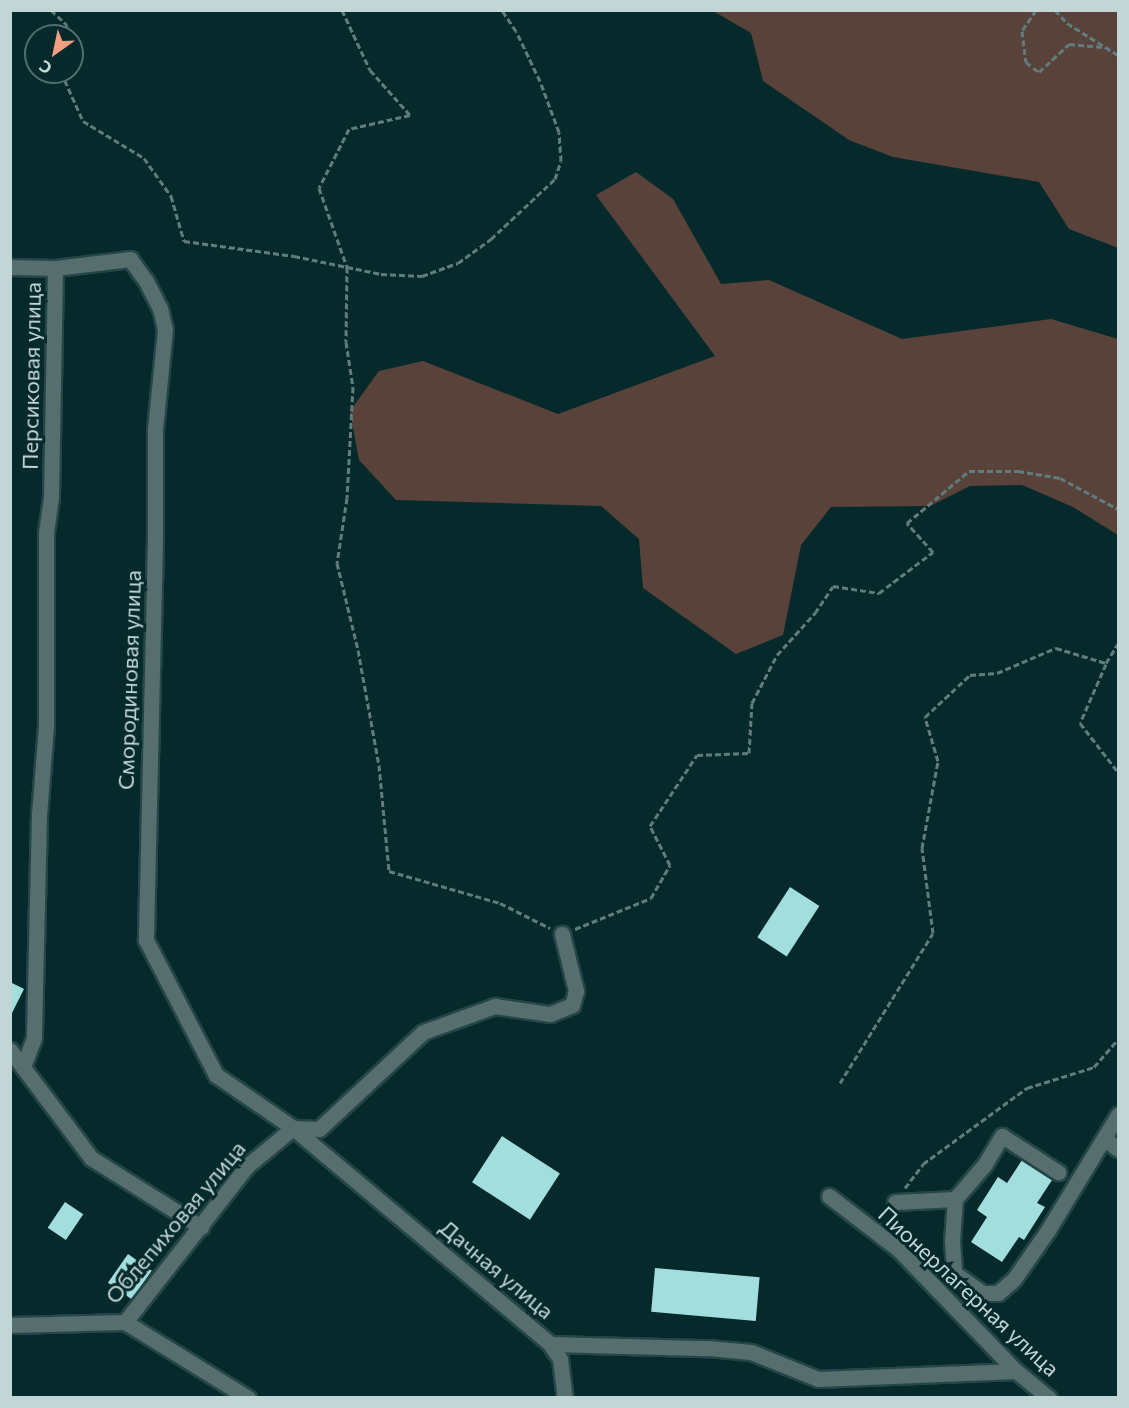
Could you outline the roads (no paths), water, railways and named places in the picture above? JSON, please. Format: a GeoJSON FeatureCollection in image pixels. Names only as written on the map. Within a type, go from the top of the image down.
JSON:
{"type":"FeatureCollection","features":[{"type":"Feature","properties":{"kind":"street","name":"Смородиновая улица"},"geometry":{"type":"LineString","coordinates":[[55,268],[130,259],[146,281],[160,308],[165,329],[155,429],[155,540],[146,940],[216,1075],[293,1128]]}},
{"type":"Feature","properties":{"kind":"street","name":"Персиковая улица"},"geometry":{"type":"LineString","coordinates":[[10,267],[55,268],[51,497],[46,534],[46,726],[39,814],[34,1038],[23,1066]]}},
{"type":"Feature","properties":{"kind":"street"},"geometry":{"type":"LineString","coordinates":[[293,1128],[319,1129],[423,1032],[495,1006],[550,1014],[572,1005],[576,991],[562,934]]}},
{"type":"Feature","properties":{"kind":"street"},"geometry":{"type":"LineString","coordinates":[[10,1050],[91,1158],[201,1227]]}},
{"type":"Feature","properties":{"kind":"street"},"geometry":{"type":"LineString","coordinates":[[1058,1172],[1002,1136],[985,1164],[955,1199],[952,1241],[954,1273],[983,1293],[998,1293],[1021,1269],[1119,1115]]}},
{"type":"Feature","properties":{"kind":"street","name":"Облепиховая улица"},"geometry":{"type":"LineString","coordinates":[[10,1324],[126,1322],[247,1166],[293,1128]]}},
{"type":"Feature","properties":{"kind":"street","name":"Дачная улица"},"geometry":{"type":"LineString","coordinates":[[293,1128],[550,1344],[708,1348],[751,1352],[818,1379],[1016,1371]]}},
{"type":"Feature","properties":{"kind":"street"},"geometry":{"type":"LineString","coordinates":[[1105,1139],[1119,1149]]}},
{"type":"Feature","properties":{"kind":"street","name":"Пионерлагерная улица"},"geometry":{"type":"LineString","coordinates":[[829,1196],[898,1249],[1016,1371],[1049,1398]]}},
{"type":"Feature","properties":{"kind":"street"},"geometry":{"type":"LineString","coordinates":[[895,1202],[955,1199]]}},
{"type":"Feature","properties":{"kind":"street"},"geometry":{"type":"LineString","coordinates":[[126,1322],[248,1398]]}},
{"type":"Feature","properties":{"kind":"street"},"geometry":{"type":"LineString","coordinates":[[550,1344],[560,1359],[565,1398]]}}]}
